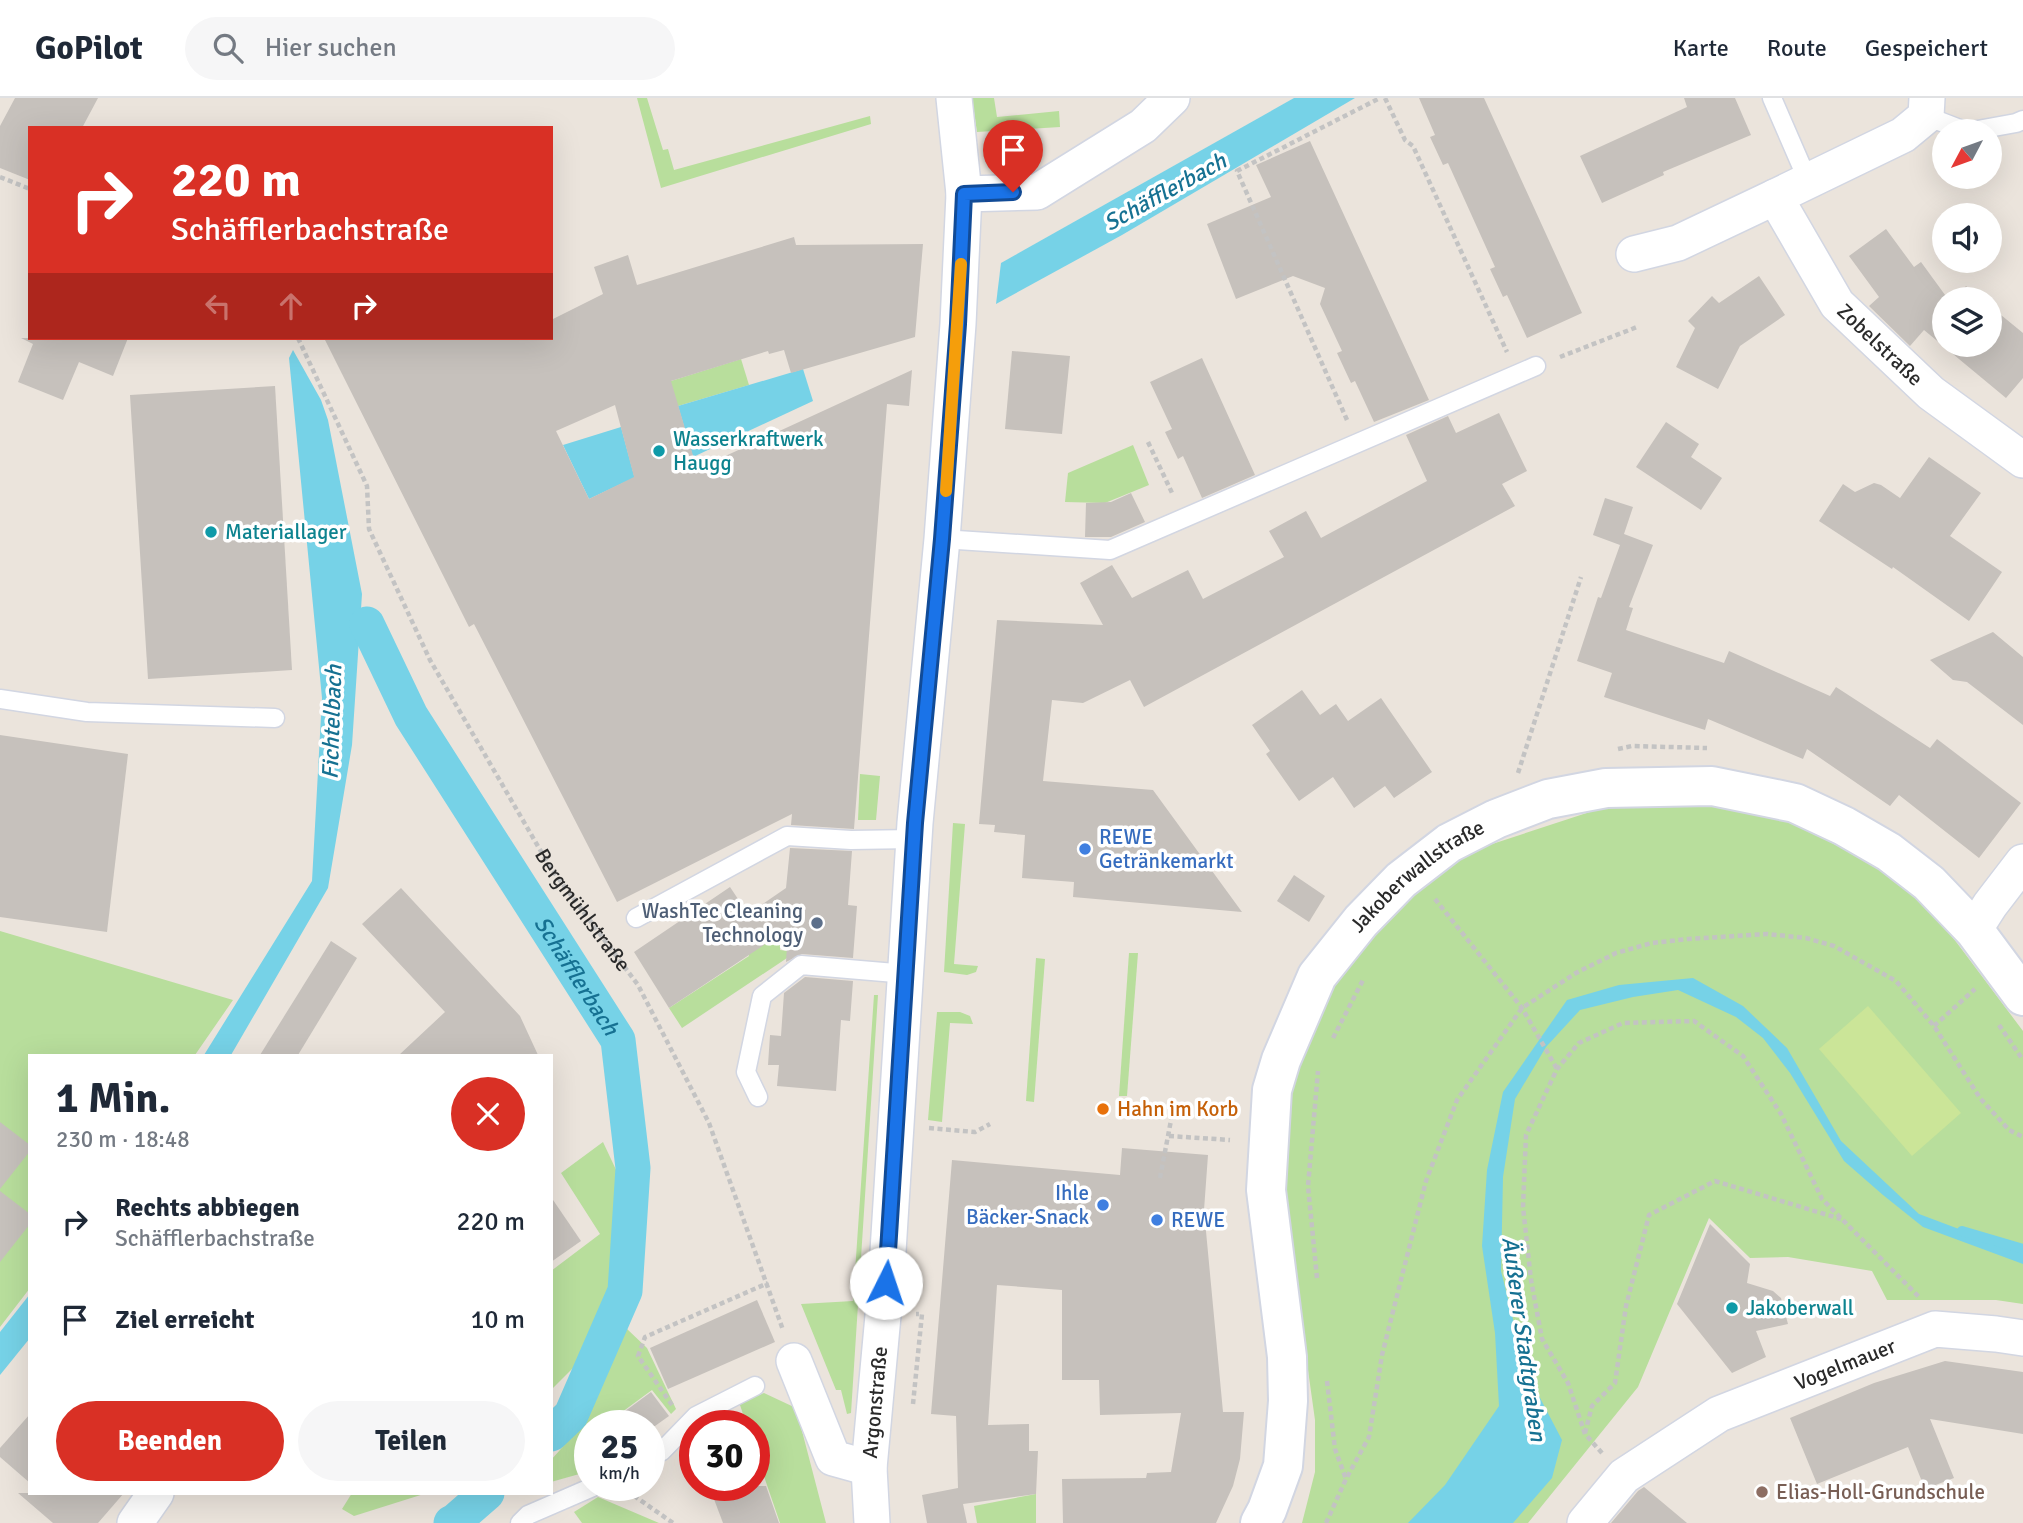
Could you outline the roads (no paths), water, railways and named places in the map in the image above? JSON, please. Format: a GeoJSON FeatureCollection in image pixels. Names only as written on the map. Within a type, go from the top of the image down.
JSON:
{"type":"FeatureCollection","features":[{"type":"Feature","properties":{"kind":"street","name":"Argonstraße"},"geometry":{"type":"LineString","coordinates":[[872,1523],[869,1468],[884,1312],[914,839],[942,539],[957,336],[964,194],[954,98]]}},
{"type":"Feature","properties":{"kind":"street"},"geometry":{"type":"LineString","coordinates":[[964,194],[1037,191],[1143,126],[1172,98]]}},
{"type":"Feature","properties":{"kind":"street"},"geometry":{"type":"LineString","coordinates":[[1634,254],[1678,243],[1903,135],[1926,107]]}},
{"type":"Feature","properties":{"kind":"street","name":"Zobelstraße"},"geometry":{"type":"LineString","coordinates":[[1775,197],[1837,304],[1931,393],[2023,460]]}},
{"type":"Feature","properties":{"kind":"street","name":"Jakoberwallstraße"},"geometry":{"type":"LineString","coordinates":[[1260,1523],[1283,1466],[1288,1401],[1287,1357],[1266,1190],[1272,1090],[1281,1059],[1317,976],[1361,921],[1401,880],[1449,843],[1496,819],[1548,799],[1606,788],[1712,786],[1795,803],[1844,826],[1889,852],[1930,883],[1974,930],[2010,1008]]}},
{"type":"Feature","properties":{"kind":"street"},"geometry":{"type":"LineString","coordinates":[[1974,930],[2023,862]]}},
{"type":"Feature","properties":{"kind":"street","name":"Vogelmauer"},"geometry":{"type":"LineString","coordinates":[[1584,1523],[1624,1476],[1719,1414],[1935,1329],[2023,1339]]}},
{"type":"Feature","properties":{"kind":"street"},"geometry":{"type":"LineString","coordinates":[[794,1361],[833,1458],[869,1468]]}},
{"type":"Feature","properties":{"kind":"street"},"geometry":{"type":"LineString","coordinates":[[135,1523],[155,1495]]}},
{"type":"Feature","properties":{"kind":"lane"},"geometry":{"type":"LineString","coordinates":[[1772,98],[1808,181]]}},
{"type":"Feature","properties":{"kind":"lane"},"geometry":{"type":"LineString","coordinates":[[1926,107],[1946,119]]}},
{"type":"Feature","properties":{"kind":"lane"},"geometry":{"type":"LineString","coordinates":[[2002,126],[2023,120]]}},
{"type":"Feature","properties":{"kind":"lane"},"geometry":{"type":"LineString","coordinates":[[942,539],[1110,550],[1536,366]]}},
{"type":"Feature","properties":{"kind":"lane"},"geometry":{"type":"LineString","coordinates":[[0,699],[87,712],[275,718]]}},
{"type":"Feature","properties":{"kind":"lane"},"geometry":{"type":"LineString","coordinates":[[636,918],[787,836],[851,840],[914,839]]}},
{"type":"Feature","properties":{"kind":"lane"},"geometry":{"type":"LineString","coordinates":[[758,1097],[746,1072],[762,996],[801,965],[907,974]]}},
{"type":"Feature","properties":{"kind":"lane"},"geometry":{"type":"LineString","coordinates":[[665,1448],[696,1416],[755,1385]]}},
{"type":"Feature","properties":{"kind":"lane"},"geometry":{"type":"LineString","coordinates":[[520,1523],[528,1515],[574,1495]]}},
{"type":"Feature","properties":{"kind":"water"},"geometry":{"type":"Polygon","coordinates":[[[1294,98],[1355,98],[1122,235],[996,304],[1001,263],[1294,98]]]}},
{"type":"Feature","properties":{"kind":"water","name":"Fichtelbach"},"geometry":{"type":"Polygon","coordinates":[[[293,350],[321,400],[328,420],[362,594],[352,745],[328,888],[232,1054],[205,1054],[312,881],[322,698],[289,358],[293,350]]]}},
{"type":"Feature","properties":{"kind":"water"},"geometry":{"type":"Polygon","coordinates":[[[803,369],[813,401],[693,457],[678,406],[803,369]]]}},
{"type":"Feature","properties":{"kind":"water"},"geometry":{"type":"Polygon","coordinates":[[[621,427],[635,479],[589,499],[563,445],[621,427]]]}},
{"type":"Feature","properties":{"kind":"water"},"geometry":{"type":"Polygon","coordinates":[[[1693,978],[1743,1006],[1787,1048],[1841,1141],[1919,1214],[2012,1249],[2023,1250],[2023,1264],[1923,1227],[1883,1195],[1844,1161],[1790,1073],[1763,1038],[1736,1017],[1678,990],[1633,997],[1580,1010],[1546,1047],[1515,1099],[1503,1177],[1501,1271],[1526,1371],[1562,1440],[1552,1478],[1513,1523],[1408,1523],[1445,1485],[1499,1406],[1495,1333],[1482,1246],[1487,1170],[1503,1092],[1567,1000],[1619,985],[1693,978]]]}},
{"type":"Feature","properties":{"kind":"water"},"geometry":{"type":"Polygon","coordinates":[[[28,1297],[28,1340],[0,1375],[0,1332],[28,1297]]]}},
{"type":"Feature","properties":{"kind":"waterway","name":"Schäfflerbach"},"geometry":{"type":"LineString","coordinates":[[367,624],[411,716],[618,1040],[633,1168],[625,1291],[571,1415],[553,1432]]}},
{"type":"Feature","properties":{"kind":"waterway","name":"Äußerer Stadtgraben"},"geometry":{"type":"LineString","coordinates":[[1962,1231],[2023,1249]]}},
{"type":"Feature","properties":{"kind":"waterway","name":"Schäfflerbach"},"geometry":{"type":"LineString","coordinates":[[451,1523],[485,1495]]}},
{"type":"Feature","properties":{"kind":"place","name":"Wasserkraftwerk Haugg"},"geometry":{"type":"Point","coordinates":[659,451]}},
{"type":"Feature","properties":{"kind":"place","name":"Materiallager"},"geometry":{"type":"Point","coordinates":[211,532]}},
{"type":"Feature","properties":{"kind":"place","name":"REWE Getränkemarkt"},"geometry":{"type":"Point","coordinates":[1085,849]}},
{"type":"Feature","properties":{"kind":"place","name":"WashTec Cleaning Technology"},"geometry":{"type":"Point","coordinates":[817,923]}},
{"type":"Feature","properties":{"kind":"place","name":"Hahn im Korb"},"geometry":{"type":"Point","coordinates":[1103,1109]}},
{"type":"Feature","properties":{"kind":"place","name":"Ihle Bäcker-Snack"},"geometry":{"type":"Point","coordinates":[1103,1205]}},
{"type":"Feature","properties":{"kind":"place","name":"REWE"},"geometry":{"type":"Point","coordinates":[1157,1220]}},
{"type":"Feature","properties":{"kind":"place","name":"Jakoberwall"},"geometry":{"type":"Point","coordinates":[1732,1308]}},
{"type":"Feature","properties":{"kind":"place","name":"Elias-Holl-Grundschule"},"geometry":{"type":"Point","coordinates":[1762,1492]}}]}
